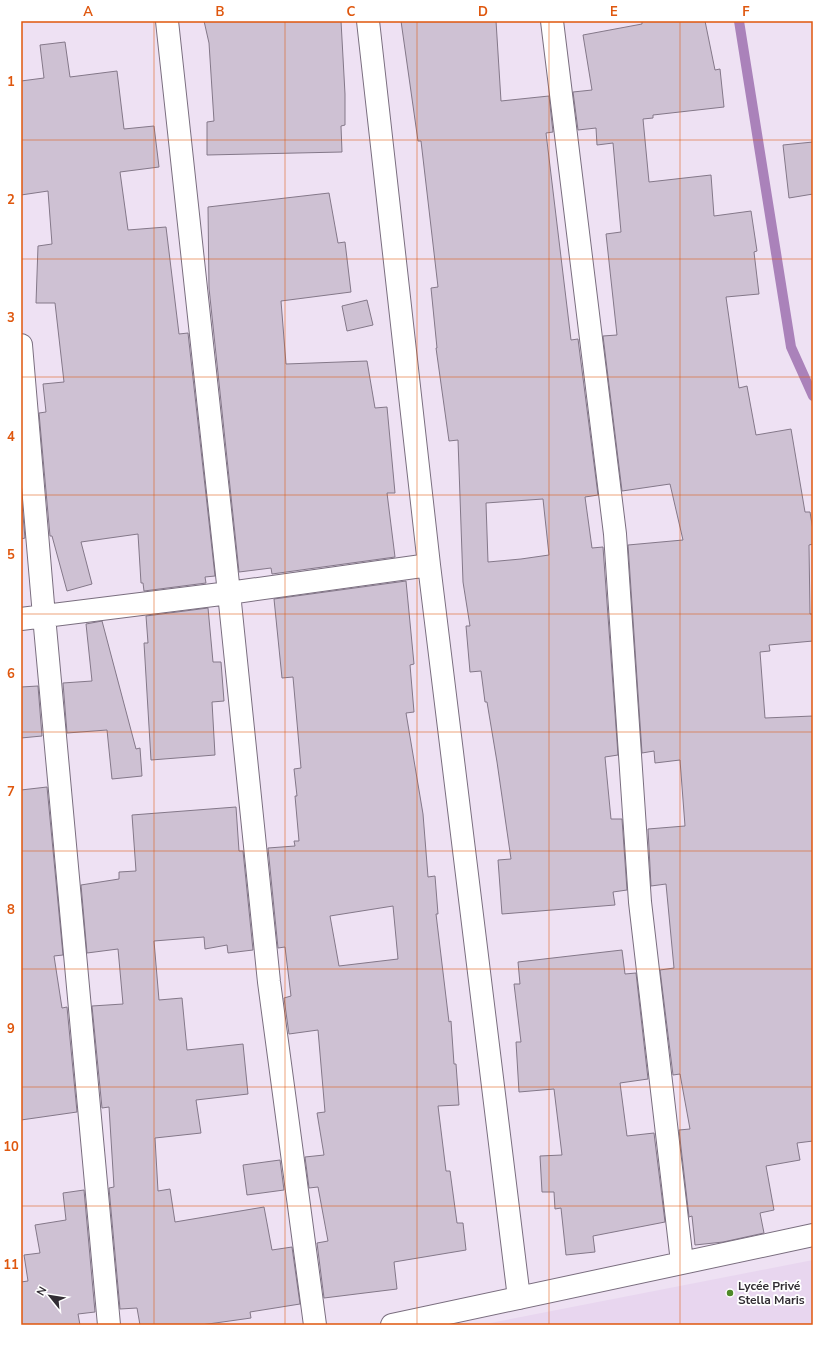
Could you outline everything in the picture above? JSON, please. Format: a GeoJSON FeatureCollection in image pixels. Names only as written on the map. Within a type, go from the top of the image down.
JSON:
{"type":"FeatureCollection","features":[{"type":"Feature","properties":{"kind":"street"},"geometry":{"type":"LineString","coordinates":[[167,21],[229,593],[269,982],[315,1325]]}},
{"type":"Feature","properties":{"kind":"street"},"geometry":{"type":"LineString","coordinates":[[368,21],[429,565],[519,1298]]}},
{"type":"Feature","properties":{"kind":"street"},"geometry":{"type":"LineString","coordinates":[[552,21],[615,534],[640,902],[682,1262]]}},
{"type":"Feature","properties":{"kind":"street"},"geometry":{"type":"LineString","coordinates":[[21,345],[44,616],[109,1325]]}},
{"type":"Feature","properties":{"kind":"street"},"geometry":{"type":"LineString","coordinates":[[21,619],[229,593],[429,565]]}},
{"type":"Feature","properties":{"kind":"street"},"geometry":{"type":"LineString","coordinates":[[392,1325],[813,1235]]}},
{"type":"Feature","properties":{"kind":"shaded area","name":"Lycée Privé Stella Maris"},"geometry":{"type":"Polygon","coordinates":[[[813,1260],[813,1325],[480,1325],[813,1260]]]}},
{"type":"Feature","properties":{"kind":"building"},"geometry":{"type":"Polygon","coordinates":[[[204,21],[341,21],[345,94],[345,125],[341,126],[342,152],[207,155],[207,122],[214,121],[209,43],[204,21]]]}},
{"type":"Feature","properties":{"kind":"building"},"geometry":{"type":"Polygon","coordinates":[[[401,21],[496,21],[501,101],[549,96],[553,132],[546,133],[571,340],[578,339],[598,495],[585,497],[592,548],[603,547],[618,755],[605,757],[611,819],[622,819],[627,890],[613,892],[615,905],[502,914],[498,860],[511,859],[497,762],[487,702],[485,702],[481,671],[470,672],[466,626],[470,626],[463,582],[458,440],[449,441],[436,348],[431,288],[438,287],[421,141],[418,141],[401,21]],[[543,499],[486,503],[488,562],[549,555],[543,499]]]}},
{"type":"Feature","properties":{"kind":"building"},"geometry":{"type":"Polygon","coordinates":[[[642,21],[705,21],[715,70],[720,69],[724,107],[653,115],[653,118],[643,119],[649,182],[711,175],[714,216],[751,211],[757,251],[754,252],[759,294],[726,297],[739,388],[747,386],[756,435],[791,429],[805,512],[810,512],[813,530],[813,544],[809,545],[810,614],[813,614],[813,641],[769,645],[770,651],[760,652],[765,718],[813,716],[813,1141],[797,1143],[800,1160],[766,1166],[774,1210],[760,1213],[764,1233],[723,1242],[695,1245],[692,1216],[689,1217],[679,1130],[690,1129],[680,1074],[673,1075],[660,970],[674,968],[666,884],[651,886],[648,829],[685,826],[680,760],[655,763],[654,751],[642,753],[628,545],[683,540],[670,484],[622,491],[603,336],[617,335],[606,234],[621,232],[613,143],[597,145],[596,128],[578,130],[573,92],[592,90],[583,35],[642,24],[642,21]]]}},
{"type":"Feature","properties":{"kind":"building"},"geometry":{"type":"Polygon","coordinates":[[[65,42],[70,77],[117,71],[124,129],[154,126],[159,167],[120,172],[128,230],[166,227],[179,334],[188,333],[215,576],[205,577],[206,583],[144,591],[143,583],[141,583],[138,534],[81,542],[92,584],[67,591],[52,536],[50,536],[39,413],[46,412],[43,384],[64,382],[55,303],[36,303],[38,246],[52,244],[48,191],[21,195],[21,81],[44,78],[40,45],[65,42]]]}},
{"type":"Feature","properties":{"kind":"building"},"geometry":{"type":"Polygon","coordinates":[[[813,142],[813,194],[789,198],[783,145],[813,142]]]}},
{"type":"Feature","properties":{"kind":"building"},"geometry":{"type":"Polygon","coordinates":[[[329,193],[338,243],[345,242],[351,292],[281,301],[286,364],[367,361],[375,408],[387,407],[395,493],[387,493],[395,557],[272,574],[271,568],[239,572],[209,288],[208,207],[329,193]]]}},
{"type":"Feature","properties":{"kind":"building"},"geometry":{"type":"Polygon","coordinates":[[[367,300],[373,325],[347,331],[342,306],[367,300]]]}},
{"type":"Feature","properties":{"kind":"building"},"geometry":{"type":"Polygon","coordinates":[[[21,493],[25,538],[21,539],[21,493]]]}},
{"type":"Feature","properties":{"kind":"building"},"geometry":{"type":"Polygon","coordinates":[[[406,581],[414,664],[410,665],[414,712],[406,713],[423,814],[428,877],[435,876],[438,914],[436,914],[449,1022],[451,1021],[459,1105],[438,1106],[446,1171],[450,1171],[457,1223],[463,1223],[466,1250],[394,1262],[397,1289],[324,1298],[317,1243],[328,1241],[318,1187],[309,1188],[305,1157],[324,1155],[317,1113],[325,1112],[318,1030],[289,1034],[284,998],[291,996],[285,947],[278,948],[268,848],[295,846],[294,841],[299,841],[294,769],[301,768],[293,677],[282,678],[274,599],[406,581]],[[393,906],[330,916],[339,966],[398,959],[393,906]]]}},
{"type":"Feature","properties":{"kind":"building"},"geometry":{"type":"Polygon","coordinates":[[[208,608],[213,662],[221,662],[224,701],[212,702],[215,755],[151,760],[144,643],[148,643],[146,616],[208,608]]]}},
{"type":"Feature","properties":{"kind":"building"},"geometry":{"type":"Polygon","coordinates":[[[102,621],[136,749],[140,748],[142,776],[112,779],[107,730],[67,733],[63,683],[92,681],[86,624],[102,621]]]}},
{"type":"Feature","properties":{"kind":"building"},"geometry":{"type":"Polygon","coordinates":[[[38,686],[42,736],[21,738],[21,687],[38,686]]]}},
{"type":"Feature","properties":{"kind":"building"},"geometry":{"type":"Polygon","coordinates":[[[47,787],[63,955],[54,956],[62,1008],[67,1007],[77,1112],[21,1120],[21,790],[47,787]]]}},
{"type":"Feature","properties":{"kind":"building"},"geometry":{"type":"Polygon","coordinates":[[[236,807],[239,851],[243,851],[253,950],[228,953],[227,945],[205,949],[204,937],[154,941],[159,1000],[182,998],[187,1050],[243,1044],[248,1094],[196,1100],[201,1133],[155,1138],[158,1191],[170,1189],[175,1222],[264,1207],[272,1250],[292,1247],[300,1304],[250,1312],[251,1318],[201,1325],[140,1325],[137,1308],[120,1309],[109,1188],[114,1187],[109,1107],[102,1108],[92,1006],[123,1004],[118,949],[87,953],[81,885],[119,879],[119,872],[136,871],[132,815],[236,807]]]}},
{"type":"Feature","properties":{"kind":"building"},"geometry":{"type":"Polygon","coordinates":[[[622,950],[625,974],[636,973],[648,1079],[620,1083],[627,1136],[654,1133],[665,1222],[593,1236],[595,1252],[566,1255],[561,1208],[555,1209],[554,1192],[542,1192],[540,1156],[562,1155],[554,1089],[519,1092],[516,1042],[521,1042],[514,984],[520,984],[518,962],[622,950]]]}},
{"type":"Feature","properties":{"kind":"building"},"geometry":{"type":"Polygon","coordinates":[[[280,1160],[284,1190],[247,1195],[243,1165],[280,1160]]]}},
{"type":"Feature","properties":{"kind":"building"},"geometry":{"type":"Polygon","coordinates":[[[84,1190],[95,1312],[78,1314],[80,1325],[21,1325],[21,1282],[28,1281],[24,1255],[40,1253],[35,1225],[66,1220],[63,1193],[84,1190]]]}},
{"type":"Feature","properties":{"kind":"waterway"},"geometry":{"type":"LineString","coordinates":[[739,21],[791,347],[813,396]]}},
{"type":"Feature","properties":{"kind":"place","name":"Lycée Privé Stella Maris"},"geometry":{"type":"Point","coordinates":[730,1293]}}]}
